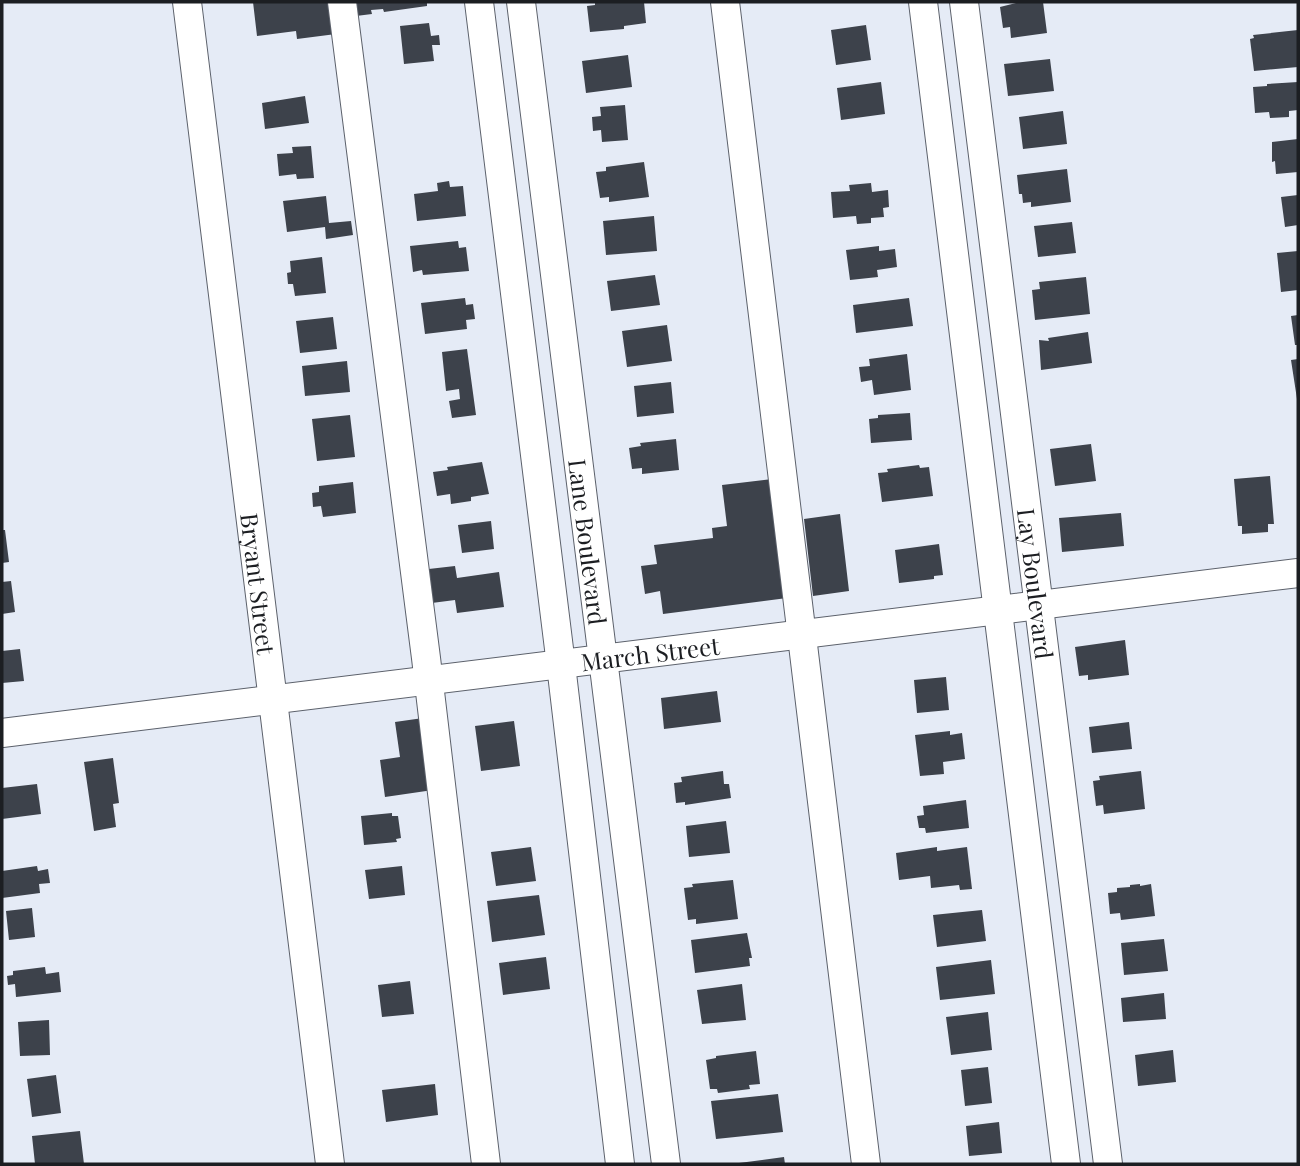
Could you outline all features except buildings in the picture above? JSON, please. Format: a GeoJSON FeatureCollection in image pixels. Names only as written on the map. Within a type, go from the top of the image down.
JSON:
{"type":"FeatureCollection","features":[{"type":"Feature","properties":{"kind":"street","name":"Bryant Street"},"geometry":{"type":"LineString","coordinates":[[187,2],[330,1164]]}},
{"type":"Feature","properties":{"kind":"street"},"geometry":{"type":"LineString","coordinates":[[342,2],[429,680],[486,1164]]}},
{"type":"Feature","properties":{"kind":"street","name":"Lane Boulevard"},"geometry":{"type":"LineString","coordinates":[[479,2],[620,1164]]}},
{"type":"Feature","properties":{"kind":"street","name":"Lane Boulevard"},"geometry":{"type":"LineString","coordinates":[[521,2],[666,1164]]}},
{"type":"Feature","properties":{"kind":"street"},"geometry":{"type":"LineString","coordinates":[[725,2],[866,1164]]}},
{"type":"Feature","properties":{"kind":"street","name":"Lay Boulevard"},"geometry":{"type":"LineString","coordinates":[[923,2],[1066,1164]]}},
{"type":"Feature","properties":{"kind":"street","name":"Lay Boulevard"},"geometry":{"type":"LineString","coordinates":[[964,2],[1108,1164]]}},
{"type":"Feature","properties":{"kind":"street"},"geometry":{"type":"LineString","coordinates":[[948,206],[988,202]]}},
{"type":"Feature","properties":{"kind":"street"},"geometry":{"type":"LineString","coordinates":[[509,245],[551,239]]}},
{"type":"Feature","properties":{"kind":"street","name":"March Street"},"geometry":{"type":"LineString","coordinates":[[2,733],[1298,573]]}},
{"type":"Feature","properties":{"kind":"street"},"geometry":{"type":"LineString","coordinates":[[1048,1026],[1090,1021]]}},
{"type":"Feature","properties":{"kind":"street"},"geometry":{"type":"LineString","coordinates":[[611,1091],[656,1086]]}}]}
